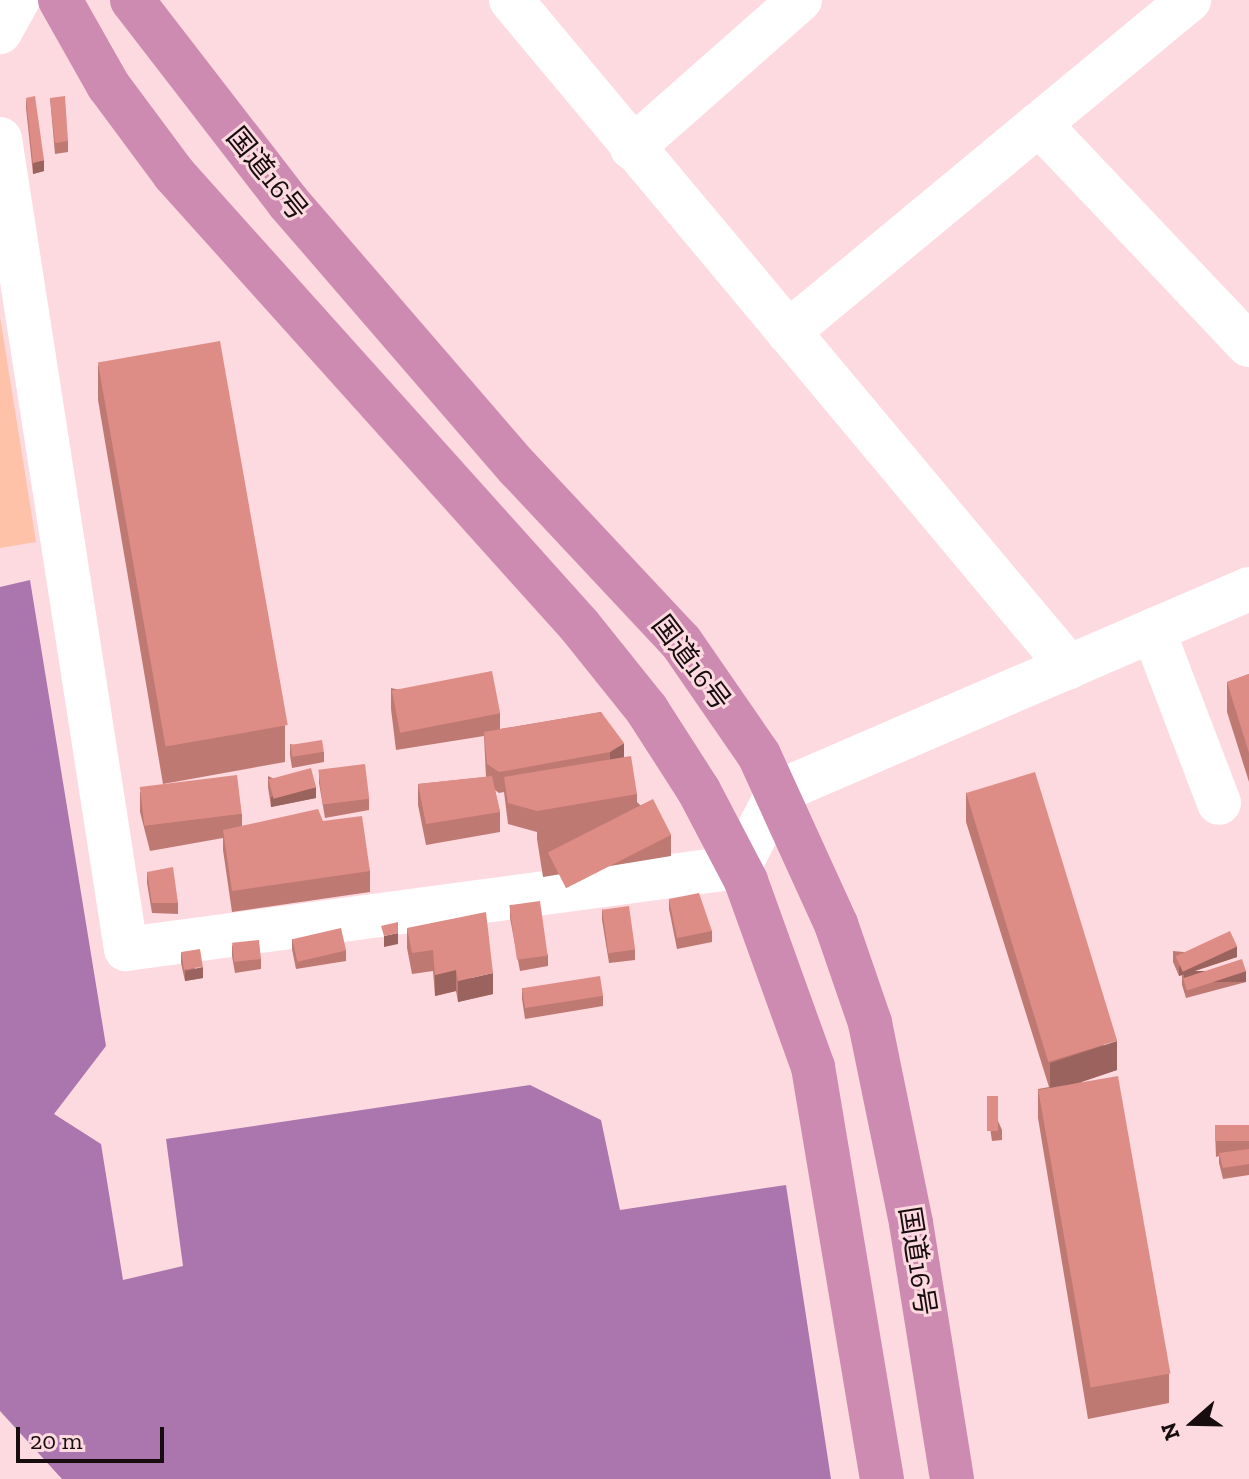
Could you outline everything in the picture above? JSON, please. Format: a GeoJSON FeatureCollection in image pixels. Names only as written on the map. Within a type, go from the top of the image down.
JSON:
{"type":"FeatureCollection","features":[{"type":"Feature","properties":{"kind":"highway"},"geometry":{"type":"LineString","coordinates":[[60,0],[108,85],[174,174],[579,625],[647,710],[699,791],[739,867],[778,961],[813,1067],[882,1479]]}},
{"type":"Feature","properties":{"kind":"highway","name":"国道16号"},"geometry":{"type":"LineString","coordinates":[[132,0],[299,214],[518,468],[681,642],[759,755],[836,924],[870,1023],[898,1149],[952,1479]]}},
{"type":"Feature","properties":{"kind":"street"},"geometry":{"type":"LineString","coordinates":[[0,32],[18,0]]}},
{"type":"Feature","properties":{"kind":"street"},"geometry":{"type":"LineString","coordinates":[[511,0],[1069,667]]}},
{"type":"Feature","properties":{"kind":"street"},"geometry":{"type":"LineString","coordinates":[[632,148],[800,0]]}},
{"type":"Feature","properties":{"kind":"street"},"geometry":{"type":"LineString","coordinates":[[788,332],[1189,0]]}},
{"type":"Feature","properties":{"kind":"street"},"geometry":{"type":"LineString","coordinates":[[1039,124],[1249,345]]}},
{"type":"Feature","properties":{"kind":"street"},"geometry":{"type":"LineString","coordinates":[[0,139],[126,949],[739,867],[778,792],[1249,589]]}},
{"type":"Feature","properties":{"kind":"street"},"geometry":{"type":"LineString","coordinates":[[1153,630],[1219,803]]}},
{"type":"Feature","properties":{"kind":"shaded area"},"geometry":{"type":"Polygon","coordinates":[[[0,317],[36,542],[0,548],[0,317]]]}},
{"type":"Feature","properties":{"kind":"shaded area"},"geometry":{"type":"Polygon","coordinates":[[[30,580],[106,1046],[54,1114],[101,1144],[123,1280],[183,1266],[166,1139],[530,1085],[601,1120],[620,1210],[786,1185],[831,1479],[62,1479],[0,1411],[0,587],[30,580]]]}},
{"type":"Feature","properties":{"kind":"building"},"geometry":{"type":"Polygon","coordinates":[[[35,96],[44,160],[33,163],[26,98],[35,96]]]}},
{"type":"Feature","properties":{"kind":"building"},"geometry":{"type":"Polygon","coordinates":[[[65,96],[68,141],[55,143],[50,98],[65,96]]]}},
{"type":"Feature","properties":{"kind":"building"},"geometry":{"type":"Polygon","coordinates":[[[220,341],[288,725],[166,747],[98,363],[220,341]]]}},
{"type":"Feature","properties":{"kind":"building"},"geometry":{"type":"Polygon","coordinates":[[[492,671],[500,713],[400,733],[392,690],[492,671]]]}},
{"type":"Feature","properties":{"kind":"building"},"geometry":{"type":"Polygon","coordinates":[[[1249,674],[1249,753],[1227,682],[1249,674]]]}},
{"type":"Feature","properties":{"kind":"building"},"geometry":{"type":"Polygon","coordinates":[[[601,712],[624,743],[610,752],[499,772],[487,764],[484,732],[601,712]]]}},
{"type":"Feature","properties":{"kind":"building"},"geometry":{"type":"Polygon","coordinates":[[[322,740],[324,752],[292,757],[290,745],[322,740]]]}},
{"type":"Feature","properties":{"kind":"building"},"geometry":{"type":"Polygon","coordinates":[[[631,756],[637,794],[537,811],[508,803],[504,777],[631,756]]]}},
{"type":"Feature","properties":{"kind":"building"},"geometry":{"type":"Polygon","coordinates":[[[365,764],[369,799],[323,804],[318,770],[365,764]]]}},
{"type":"Feature","properties":{"kind":"building"},"geometry":{"type":"Polygon","coordinates":[[[311,768],[316,787],[274,799],[268,779],[311,768]]]}},
{"type":"Feature","properties":{"kind":"building"},"geometry":{"type":"Polygon","coordinates":[[[1035,772],[1117,1041],[1048,1062],[966,793],[1035,772]]]}},
{"type":"Feature","properties":{"kind":"building"},"geometry":{"type":"Polygon","coordinates":[[[237,775],[242,814],[144,826],[140,787],[237,775]]]}},
{"type":"Feature","properties":{"kind":"building"},"geometry":{"type":"Polygon","coordinates":[[[492,776],[500,812],[426,824],[418,784],[492,776]]]}},
{"type":"Feature","properties":{"kind":"building"},"geometry":{"type":"Polygon","coordinates":[[[653,799],[671,835],[566,888],[548,853],[653,799]]]}},
{"type":"Feature","properties":{"kind":"building"},"geometry":{"type":"Polygon","coordinates":[[[318,809],[323,821],[362,816],[370,871],[232,891],[223,830],[318,809]]]}},
{"type":"Feature","properties":{"kind":"building"},"geometry":{"type":"Polygon","coordinates":[[[173,867],[178,903],[152,903],[147,872],[173,867]]]}},
{"type":"Feature","properties":{"kind":"building"},"geometry":{"type":"Polygon","coordinates":[[[699,893],[712,931],[677,938],[669,899],[699,893]]]}},
{"type":"Feature","properties":{"kind":"building"},"geometry":{"type":"Polygon","coordinates":[[[540,901],[548,955],[517,960],[509,905],[540,901]]]}},
{"type":"Feature","properties":{"kind":"building"},"geometry":{"type":"Polygon","coordinates":[[[629,906],[635,950],[608,953],[602,910],[629,906]]]}},
{"type":"Feature","properties":{"kind":"building"},"geometry":{"type":"Polygon","coordinates":[[[486,912],[493,973],[458,981],[456,970],[435,975],[433,950],[412,953],[407,928],[486,912]]]}},
{"type":"Feature","properties":{"kind":"building"},"geometry":{"type":"Polygon","coordinates":[[[398,922],[398,933],[384,936],[381,926],[398,922]]]}},
{"type":"Feature","properties":{"kind":"building"},"geometry":{"type":"Polygon","coordinates":[[[341,928],[346,950],[297,962],[292,939],[341,928]]]}},
{"type":"Feature","properties":{"kind":"building"},"geometry":{"type":"Polygon","coordinates":[[[1230,931],[1237,946],[1183,972],[1176,956],[1230,931]]]}},
{"type":"Feature","properties":{"kind":"building"},"geometry":{"type":"Polygon","coordinates":[[[259,940],[261,959],[234,962],[232,943],[259,940]]]}},
{"type":"Feature","properties":{"kind":"building"},"geometry":{"type":"Polygon","coordinates":[[[200,949],[203,967],[184,970],[181,952],[200,949]]]}},
{"type":"Feature","properties":{"kind":"building"},"geometry":{"type":"Polygon","coordinates":[[[1242,959],[1246,971],[1187,991],[1183,978],[1242,959]]]}},
{"type":"Feature","properties":{"kind":"building"},"geometry":{"type":"Polygon","coordinates":[[[600,976],[603,996],[525,1008],[522,988],[600,976]]]}},
{"type":"Feature","properties":{"kind":"building"},"geometry":{"type":"Polygon","coordinates":[[[1118,1076],[1170,1373],[1091,1387],[1038,1090],[1118,1076]]]}},
{"type":"Feature","properties":{"kind":"building"},"geometry":{"type":"Polygon","coordinates":[[[987,1096],[998,1096],[998,1131],[987,1131],[987,1096]]]}},
{"type":"Feature","properties":{"kind":"building"},"geometry":{"type":"Polygon","coordinates":[[[1215,1125],[1249,1125],[1249,1141],[1215,1141],[1215,1125]]]}},
{"type":"Feature","properties":{"kind":"building"},"geometry":{"type":"Polygon","coordinates":[[[1249,1149],[1249,1164],[1223,1168],[1219,1153],[1249,1149]]]}}]}
